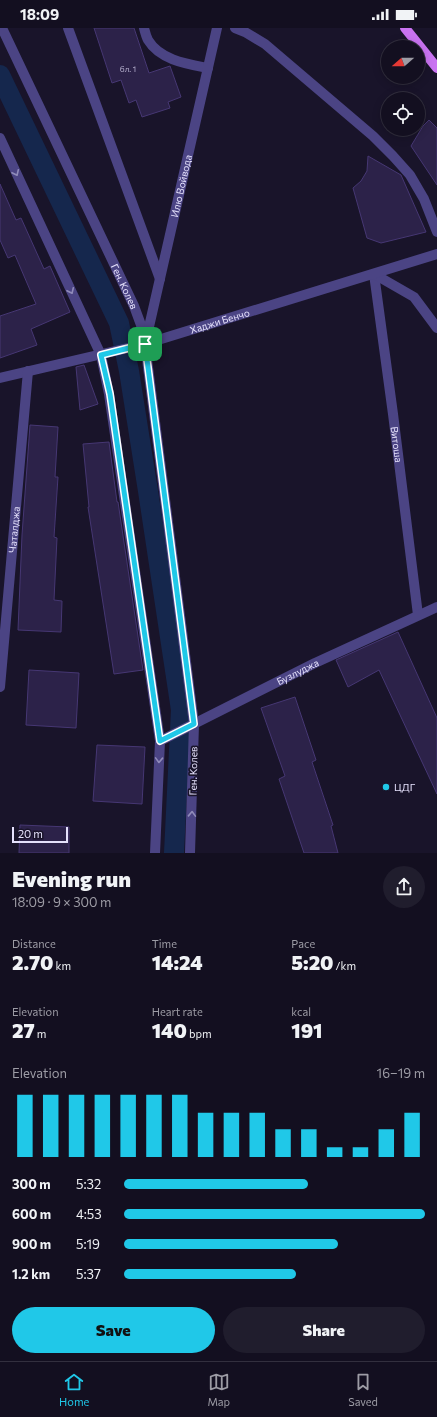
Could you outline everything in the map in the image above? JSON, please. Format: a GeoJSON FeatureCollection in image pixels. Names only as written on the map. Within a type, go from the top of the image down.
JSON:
{"type":"FeatureCollection","features":[{"type":"Feature","properties":{"kind":"main road"},"geometry":{"type":"LineString","coordinates":[[406,28],[437,68]]}},
{"type":"Feature","properties":{"kind":"street","name":"Ген. Колев"},"geometry":{"type":"LineString","coordinates":[[2,28],[134,306],[141,325],[145,344],[191,726],[190,853]]}},
{"type":"Feature","properties":{"kind":"street"},"geometry":{"type":"LineString","coordinates":[[68,28],[160,280]]}},
{"type":"Feature","properties":{"kind":"street"},"geometry":{"type":"LineString","coordinates":[[144,28],[148,39],[158,52],[181,62],[208,68]]}},
{"type":"Feature","properties":{"kind":"street","name":"Илю Войвода"},"geometry":{"type":"LineString","coordinates":[[145,344],[217,28]]}},
{"type":"Feature","properties":{"kind":"street"},"geometry":{"type":"LineString","coordinates":[[235,28],[265,44],[373,136],[393,156],[410,175],[424,199],[437,232]]}},
{"type":"Feature","properties":{"kind":"street"},"geometry":{"type":"LineString","coordinates":[[0,138],[101,355],[110,394],[164,739],[155,853]]}},
{"type":"Feature","properties":{"kind":"street","name":"Хаджи Бенчо"},"geometry":{"type":"LineString","coordinates":[[0,378],[132,348],[437,254]]}},
{"type":"Feature","properties":{"kind":"street"},"geometry":{"type":"LineString","coordinates":[[374,274],[414,297],[437,328]]}},
{"type":"Feature","properties":{"kind":"street","name":"Витоша"},"geometry":{"type":"LineString","coordinates":[[374,274],[418,615]]}},
{"type":"Feature","properties":{"kind":"street","name":"Чаталджа"},"geometry":{"type":"LineString","coordinates":[[0,687],[28,371]]}},
{"type":"Feature","properties":{"kind":"street","name":"Бузлуджа"},"geometry":{"type":"LineString","coordinates":[[164,739],[315,663],[418,615],[437,608]]}},
{"type":"Feature","properties":{"kind":"building"},"geometry":{"type":"Polygon","coordinates":[[[94,28],[134,28],[149,73],[170,66],[181,97],[168,102],[170,108],[142,117],[136,100],[129,103],[121,80],[112,83],[94,28]]]}},
{"type":"Feature","properties":{"kind":"building"},"geometry":{"type":"Polygon","coordinates":[[[429,120],[437,128],[437,185],[411,146],[417,136],[425,136],[425,124],[429,120]]]}},
{"type":"Feature","properties":{"kind":"building"},"geometry":{"type":"Polygon","coordinates":[[[368,156],[401,175],[426,232],[381,243],[367,238],[353,188],[361,181],[367,171],[368,156]]]}},
{"type":"Feature","properties":{"kind":"building"},"geometry":{"type":"Polygon","coordinates":[[[0,184],[16,220],[21,218],[44,269],[50,266],[70,312],[31,329],[37,345],[0,358],[0,316],[36,304],[15,255],[8,258],[0,240],[0,184]]]}},
{"type":"Feature","properties":{"kind":"building"},"geometry":{"type":"Polygon","coordinates":[[[84,365],[98,404],[80,410],[76,367],[84,365]]]}},
{"type":"Feature","properties":{"kind":"building"},"geometry":{"type":"Polygon","coordinates":[[[30,425],[58,427],[55,477],[58,477],[54,537],[57,538],[54,600],[62,601],[61,632],[18,630],[22,535],[30,425]]]}},
{"type":"Feature","properties":{"kind":"building"},"geometry":{"type":"Polygon","coordinates":[[[109,442],[143,670],[114,674],[88,507],[83,444],[109,442]]]}},
{"type":"Feature","properties":{"kind":"building"},"geometry":{"type":"Polygon","coordinates":[[[398,632],[437,718],[437,794],[379,670],[348,687],[336,660],[398,632]]]}},
{"type":"Feature","properties":{"kind":"building"},"geometry":{"type":"Polygon","coordinates":[[[29,670],[79,673],[76,728],[26,725],[29,670]]]}},
{"type":"Feature","properties":{"kind":"building"},"geometry":{"type":"Polygon","coordinates":[[[295,697],[316,760],[312,762],[333,825],[331,826],[338,853],[304,853],[279,779],[285,776],[261,708],[295,697]]]}},
{"type":"Feature","properties":{"kind":"building"},"geometry":{"type":"Polygon","coordinates":[[[97,745],[145,747],[142,804],[93,801],[97,745]]]}},
{"type":"Feature","properties":{"kind":"building"},"geometry":{"type":"Polygon","coordinates":[[[20,825],[69,827],[69,853],[19,853],[20,825]]]}},
{"type":"Feature","properties":{"kind":"waterway"},"geometry":{"type":"LineString","coordinates":[[0,75],[119,323],[129,371],[181,710],[174,853]]}},
{"type":"Feature","properties":{"kind":"place","name":"ЦДГ"},"geometry":{"type":"Point","coordinates":[386,787]}},
{"type":"Feature","properties":{"kind":"route"},"geometry":{"type":"LineString","coordinates":[[145,344],[194,724],[160,741],[110,394],[101,355],[145,344]]}}]}
